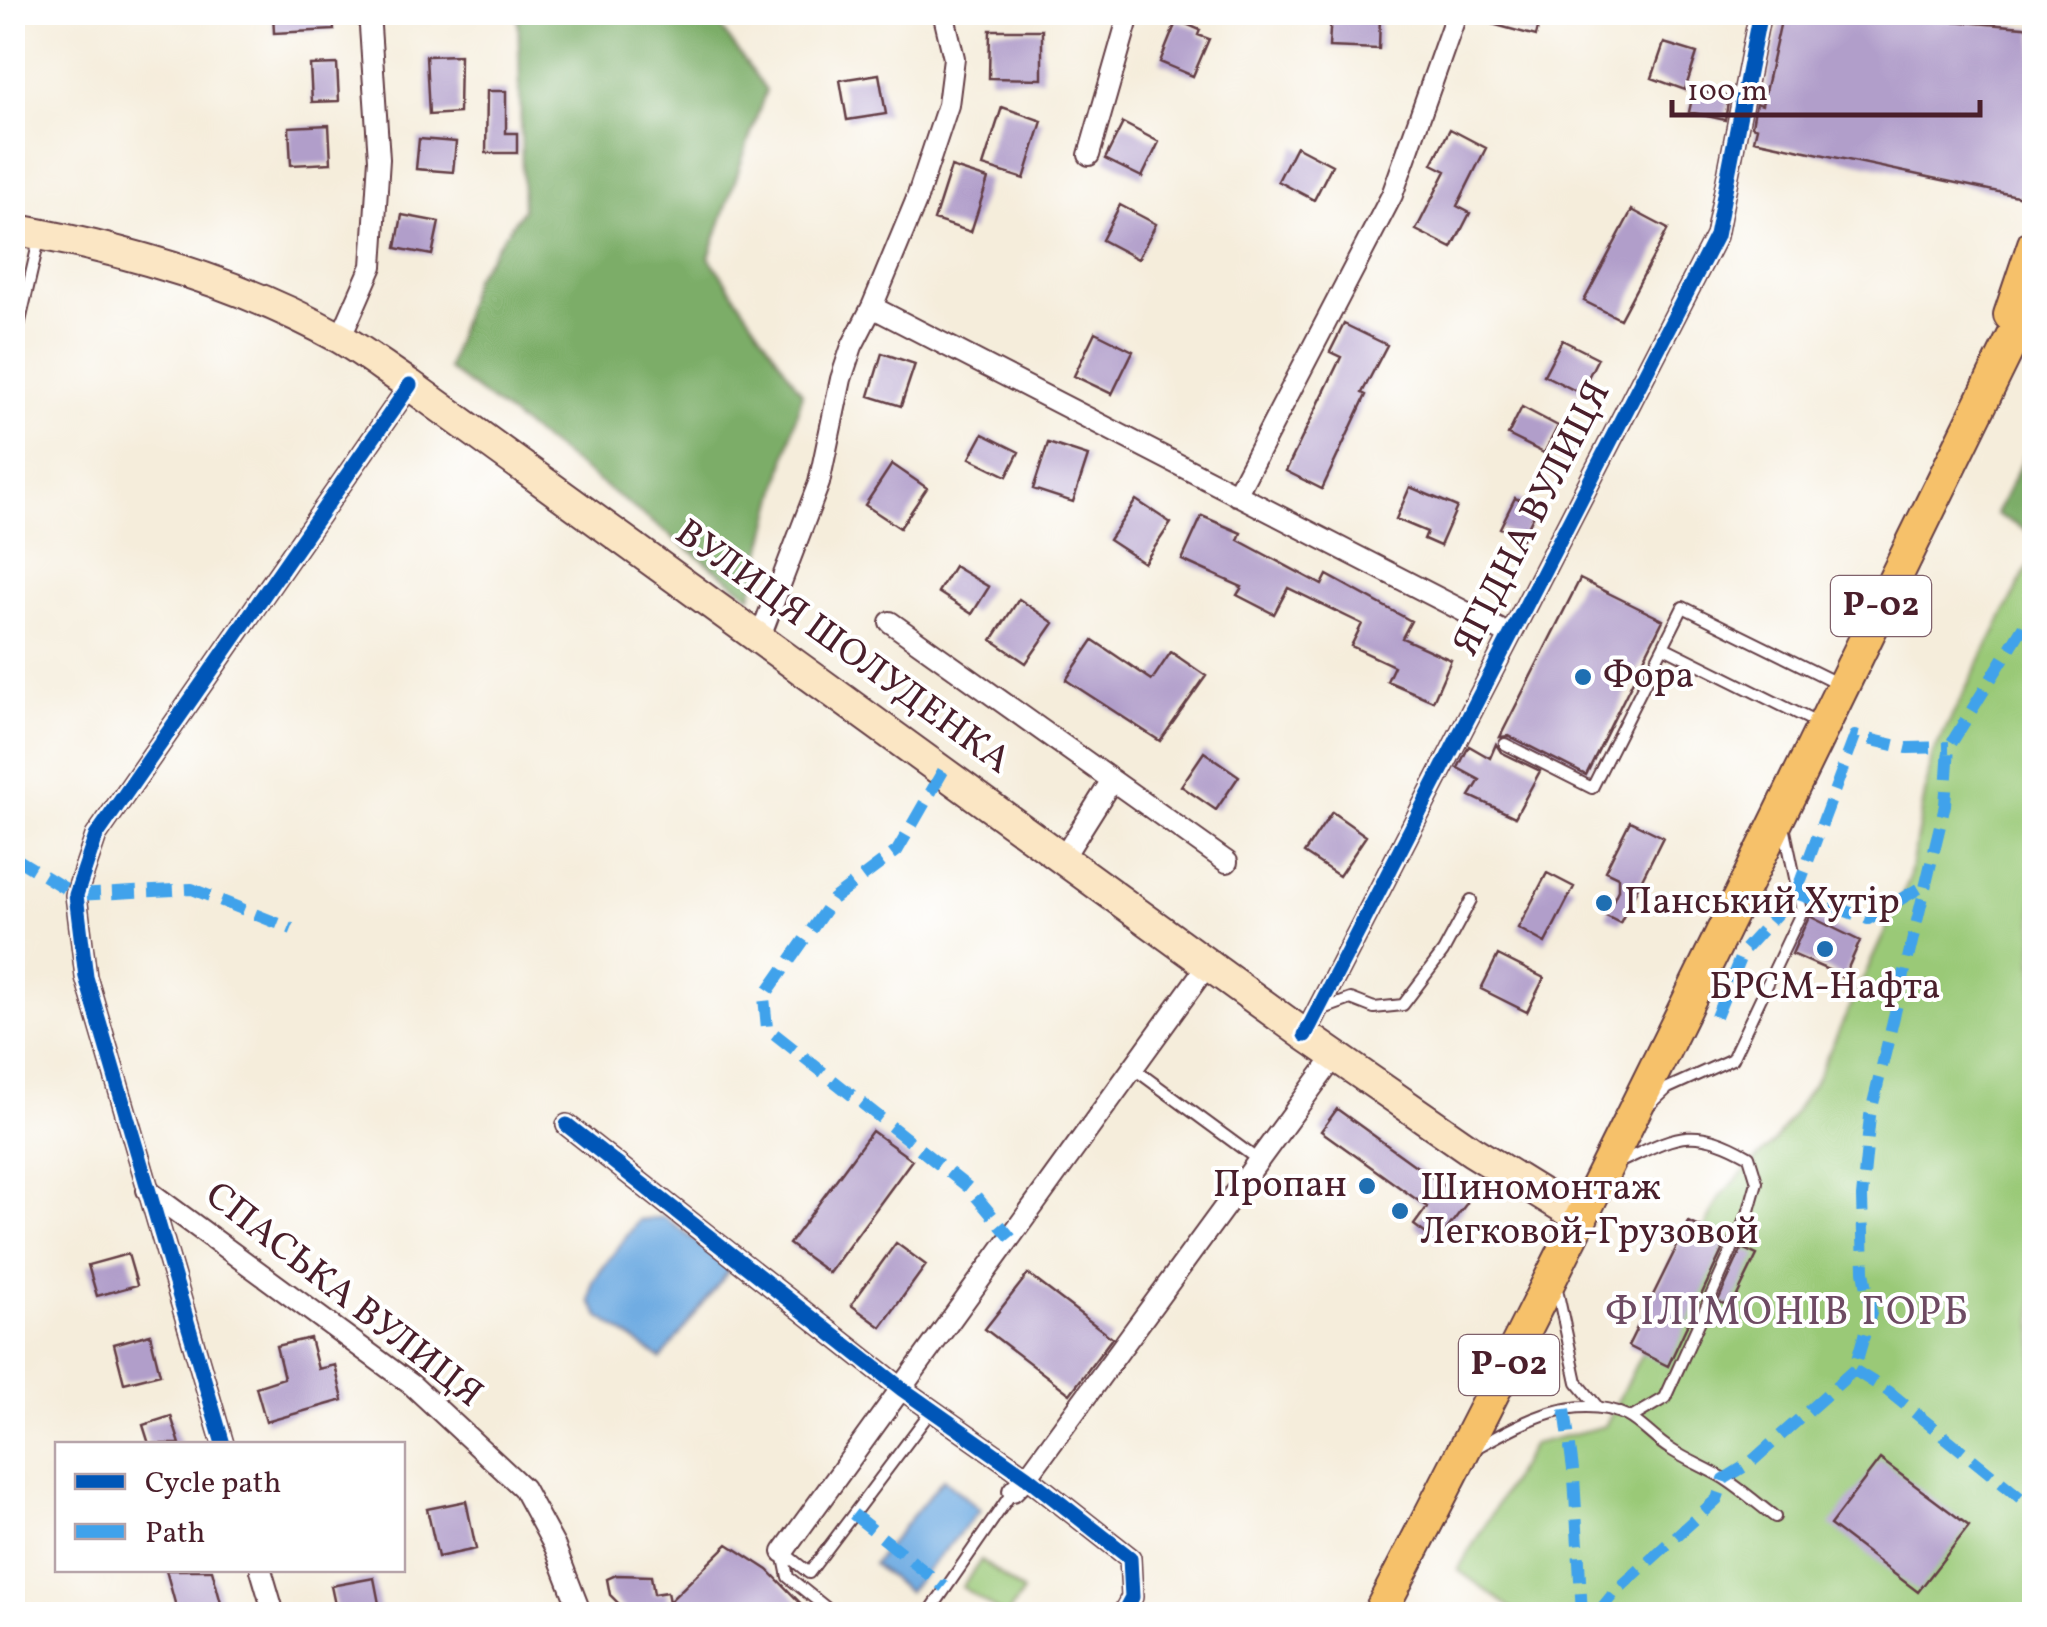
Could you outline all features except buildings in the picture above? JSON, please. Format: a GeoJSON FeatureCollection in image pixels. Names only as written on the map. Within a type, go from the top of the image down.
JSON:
{"type":"FeatureCollection","features":[{"type":"Feature","properties":{"kind":"main road","name":"ВУЛИЦЯ ШОЛУДЕНКА"},"geometry":{"type":"LineString","coordinates":[[27,231],[172,266],[255,298],[340,338],[760,637],[1208,964],[1311,1023],[1335,1056],[1472,1151],[1582,1219]]}},
{"type":"Feature","properties":{"kind":"main road","name":"Р-02"},"geometry":{"type":"LineString","coordinates":[[1982,402],[2034,244]]}},
{"type":"Feature","properties":{"kind":"main road","name":"Р-02"},"geometry":{"type":"LineString","coordinates":[[1380,1614],[1690,1003],[2034,295]]}},
{"type":"Feature","properties":{"kind":"street"},"geometry":{"type":"LineString","coordinates":[[340,338],[372,266],[378,159],[369,12]]}},
{"type":"Feature","properties":{"kind":"street"},"geometry":{"type":"LineString","coordinates":[[760,637],[819,483],[852,346],[916,201],[948,105],[954,58],[943,12]]}},
{"type":"Feature","properties":{"kind":"street"},"geometry":{"type":"LineString","coordinates":[[1089,154],[1130,12]]}},
{"type":"Feature","properties":{"kind":"street"},"geometry":{"type":"LineString","coordinates":[[1236,495],[1392,195],[1457,12]]}},
{"type":"Feature","properties":{"kind":"street","name":"ЯГІДНА ВУЛИЦЯ"},"geometry":{"type":"LineString","coordinates":[[1311,1023],[1716,236],[1760,12]]}},
{"type":"Feature","properties":{"kind":"street"},"geometry":{"type":"LineString","coordinates":[[872,307],[1510,635]]}},
{"type":"Feature","properties":{"kind":"street"},"geometry":{"type":"LineString","coordinates":[[222,1442],[84,960],[76,895],[96,836],[410,385]]}},
{"type":"Feature","properties":{"kind":"street"},"geometry":{"type":"LineString","coordinates":[[890,622],[1226,862]]}},
{"type":"Feature","properties":{"kind":"street"},"geometry":{"type":"LineString","coordinates":[[1063,858],[1112,780]]}},
{"type":"Feature","properties":{"kind":"street"},"geometry":{"type":"LineString","coordinates":[[783,1552],[1208,964]]}},
{"type":"Feature","properties":{"kind":"street"},"geometry":{"type":"LineString","coordinates":[[1020,1484],[1335,1056]]}},
{"type":"Feature","properties":{"kind":"street"},"geometry":{"type":"LineString","coordinates":[[568,1125],[1020,1484],[1130,1558],[1132,1597],[1123,1614]]}},
{"type":"Feature","properties":{"kind":"street","name":"СПАСЬКА ВУЛИЦЯ"},"geometry":{"type":"LineString","coordinates":[[147,1190],[412,1385],[523,1488],[556,1547],[581,1614]]}},
{"type":"Feature","properties":{"kind":"street"},"geometry":{"type":"LineString","coordinates":[[262,1572],[274,1614]]}},
{"type":"Feature","properties":{"kind":"lane"},"geometry":{"type":"LineString","coordinates":[[12,356],[27,231]]}},
{"type":"Feature","properties":{"kind":"lane"},"geometry":{"type":"LineString","coordinates":[[1506,744],[1592,788],[1683,607],[1842,686]]}},
{"type":"Feature","properties":{"kind":"lane"},"geometry":{"type":"LineString","coordinates":[[1664,647],[1822,726]]}},
{"type":"Feature","properties":{"kind":"lane"},"geometry":{"type":"LineString","coordinates":[[1626,1128],[1668,1088],[1732,1059],[1802,912],[1782,811]]}},
{"type":"Feature","properties":{"kind":"lane"},"geometry":{"type":"LineString","coordinates":[[1311,1023],[1351,999],[1374,1008],[1403,1005],[1443,952],[1471,900]]}},
{"type":"Feature","properties":{"kind":"lane"},"geometry":{"type":"LineString","coordinates":[[1133,1068],[1258,1160]]}},
{"type":"Feature","properties":{"kind":"lane"},"geometry":{"type":"LineString","coordinates":[[1606,1169],[1678,1136],[1720,1140],[1750,1156],[1757,1182],[1748,1214],[1665,1398],[1631,1418]]}},
{"type":"Feature","properties":{"kind":"lane"},"geometry":{"type":"LineString","coordinates":[[1554,1273],[1577,1382],[1596,1405]]}},
{"type":"Feature","properties":{"kind":"lane"},"geometry":{"type":"LineString","coordinates":[[1462,1456],[1524,1422],[1565,1408],[1596,1405],[1631,1418],[1650,1436],[1694,1465],[1724,1478],[1775,1517]]}},
{"type":"Feature","properties":{"kind":"lane"},"geometry":{"type":"LineString","coordinates":[[783,1552],[809,1573],[931,1411]]}},
{"type":"Feature","properties":{"kind":"lane"},"geometry":{"type":"LineString","coordinates":[[928,1614],[1020,1484]]}},
{"type":"Feature","properties":{"kind":"lane"},"geometry":{"type":"LineString","coordinates":[[783,1552],[788,1577],[834,1614]]}},
{"type":"Feature","properties":{"kind":"green space"},"geometry":{"type":"Polygon","coordinates":[[[518,13],[710,13],[766,90],[709,257],[802,393],[751,596],[448,369],[473,279],[523,209],[518,13]]]}},
{"type":"Feature","properties":{"kind":"green space"},"geometry":{"type":"Polygon","coordinates":[[[2034,437],[2034,535],[1996,514],[2034,437]]]}},
{"type":"Feature","properties":{"kind":"green space"},"geometry":{"type":"Polygon","coordinates":[[[2034,555],[2034,1614],[1519,1614],[1458,1570],[1533,1444],[1605,1426],[1721,1195],[1774,1142],[1815,1082],[1909,880],[1932,756],[2034,555]]]}},
{"type":"Feature","properties":{"kind":"green space"},"geometry":{"type":"Polygon","coordinates":[[[981,1560],[1023,1592],[1008,1614],[1002,1614],[962,1587],[981,1560]]]}},
{"type":"Feature","properties":{"kind":"water"},"geometry":{"type":"Polygon","coordinates":[[[664,1217],[731,1268],[661,1359],[599,1316],[590,1301],[593,1281],[639,1220],[664,1217]]]}},
{"type":"Feature","properties":{"kind":"water"},"geometry":{"type":"Polygon","coordinates":[[[943,1479],[980,1510],[908,1592],[873,1564],[943,1479]]]}},
{"type":"Feature","properties":{"kind":"marked path"},"geometry":{"type":"LineString","coordinates":[[1597,1614],[1614,1593],[1717,1499],[1724,1479],[1750,1463],[1854,1370],[1871,1312],[1864,1271],[1862,1197],[1870,1116],[1945,805],[1949,747],[2034,609]]}},
{"type":"Feature","properties":{"kind":"marked path"},"geometry":{"type":"LineString","coordinates":[[1716,1017],[1743,951],[1796,893],[1855,736],[1907,748],[1949,747]]}},
{"type":"Feature","properties":{"kind":"marked path"},"geometry":{"type":"LineString","coordinates":[[943,771],[897,851],[833,899],[764,997],[767,1028],[969,1188],[1011,1238]]}},
{"type":"Feature","properties":{"kind":"marked path"},"geometry":{"type":"LineString","coordinates":[[12,856],[76,895],[192,889],[292,929]]}},
{"type":"Feature","properties":{"kind":"marked path"},"geometry":{"type":"LineString","coordinates":[[1796,893],[1868,919],[1926,884]]}},
{"type":"Feature","properties":{"kind":"marked path"},"geometry":{"type":"LineString","coordinates":[[1854,1370],[1888,1391],[2034,1509]]}},
{"type":"Feature","properties":{"kind":"marked path"},"geometry":{"type":"LineString","coordinates":[[1565,1409],[1574,1477],[1582,1614]]}},
{"type":"Feature","properties":{"kind":"marked path"},"geometry":{"type":"LineString","coordinates":[[853,1514],[944,1587]]}},
{"type":"Feature","properties":{"kind":"cycle path"},"geometry":{"type":"LineString","coordinates":[[1305,1035],[1716,236],[1760,12]]}},
{"type":"Feature","properties":{"kind":"cycle path"},"geometry":{"type":"LineString","coordinates":[[222,1442],[86,977],[76,895],[96,836],[410,385]]}},
{"type":"Feature","properties":{"kind":"cycle path"},"geometry":{"type":"LineString","coordinates":[[567,1125],[902,1389],[1027,1477],[1130,1558],[1132,1597],[1123,1614]]}},
{"type":"Feature","properties":{"kind":"place","name":"Фора"},"geometry":{"type":"Point","coordinates":[1583,677]}},
{"type":"Feature","properties":{"kind":"place","name":"Панський Хутір"},"geometry":{"type":"Point","coordinates":[1604,903]}},
{"type":"Feature","properties":{"kind":"place","name":"БРСМ-Нафта"},"geometry":{"type":"Point","coordinates":[1825,949]}},
{"type":"Feature","properties":{"kind":"place","name":"Пропан"},"geometry":{"type":"Point","coordinates":[1367,1186]}},
{"type":"Feature","properties":{"kind":"place","name":"Шиномонтаж Легковой-Грузовой"},"geometry":{"type":"Point","coordinates":[1400,1211]}},
{"type":"Feature","properties":{"kind":"district","name":"ФІЛІМОНІВ ГОРБ"},"geometry":{"type":"Point","coordinates":[1788,1314]}}]}
